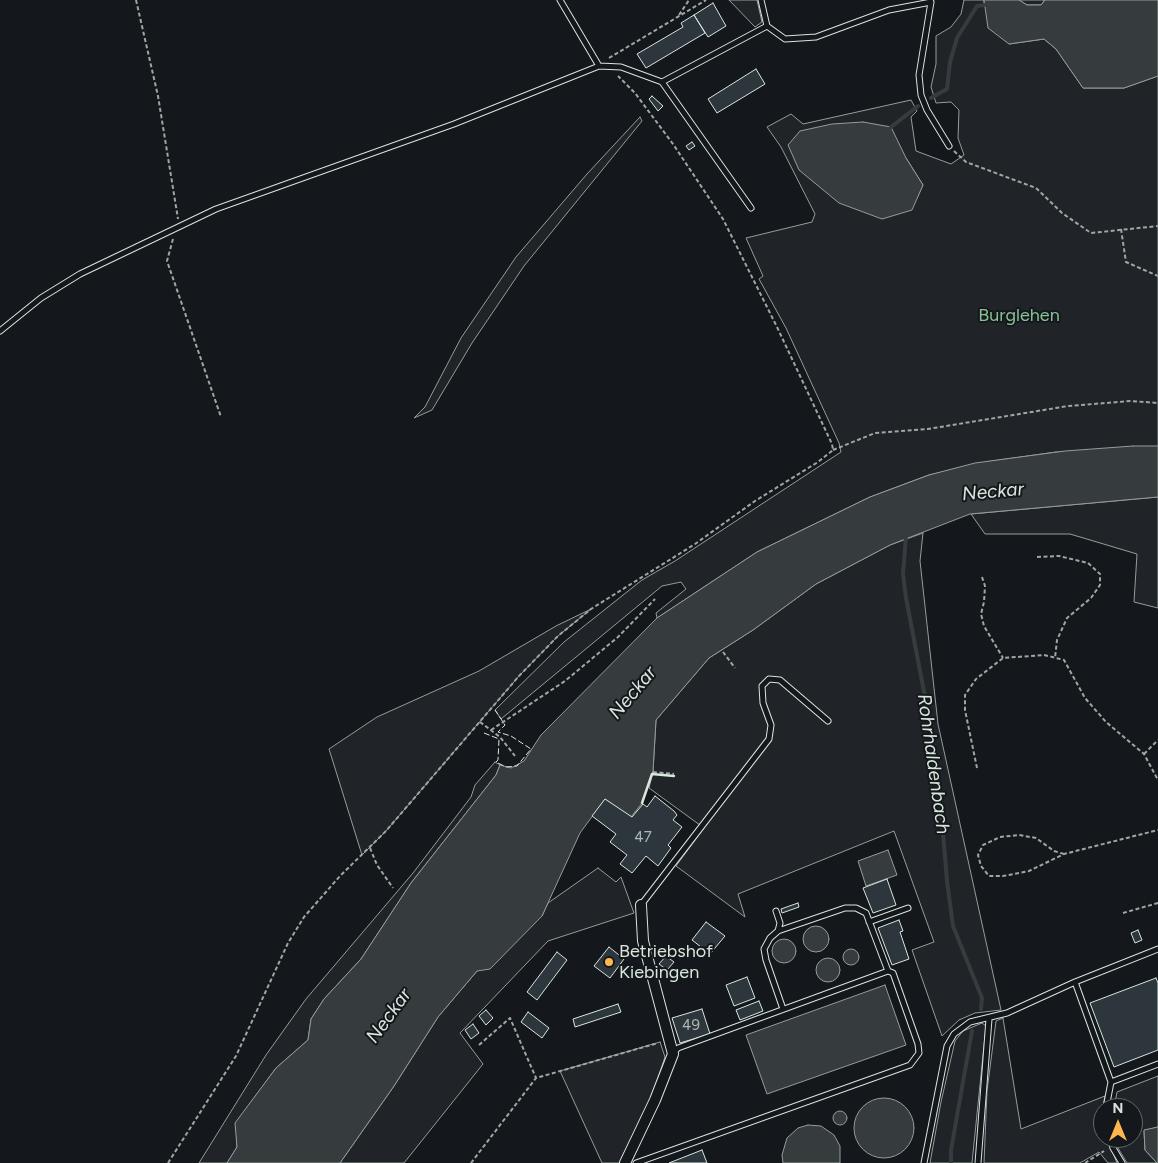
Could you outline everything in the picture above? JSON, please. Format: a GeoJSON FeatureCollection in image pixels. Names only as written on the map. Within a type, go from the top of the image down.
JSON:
{"type":"FeatureCollection","features":[{"type":"Feature","properties":{"kind":"street"},"geometry":{"type":"LineString","coordinates":[[625,1163],[655,1100],[672,1053],[670,1039],[643,941],[641,905]]}},
{"type":"Feature","properties":{"kind":"lane"},"geometry":{"type":"LineString","coordinates":[[560,0],[599,66]]}},
{"type":"Feature","properties":{"kind":"lane"},"geometry":{"type":"LineString","coordinates":[[761,0],[767,26],[785,39],[816,37],[889,10],[932,1],[920,75],[921,94],[949,146]]}},
{"type":"Feature","properties":{"kind":"lane"},"geometry":{"type":"LineString","coordinates":[[662,82],[767,26]]}},
{"type":"Feature","properties":{"kind":"lane"},"geometry":{"type":"LineString","coordinates":[[0,330],[41,298],[80,274],[179,226],[241,200],[485,112],[599,66],[621,66],[662,82],[751,208]]}},
{"type":"Feature","properties":{"kind":"lane"},"geometry":{"type":"LineString","coordinates":[[641,905],[769,739],[771,725],[764,703],[762,686],[769,679],[780,680],[828,720]]}},
{"type":"Feature","properties":{"kind":"lane"},"geometry":{"type":"LineString","coordinates":[[636,1163],[910,1065],[919,1053],[918,1044],[892,973],[888,971],[866,913],[856,908],[845,908],[778,931],[770,938],[764,949],[766,960],[783,1009]]}},
{"type":"Feature","properties":{"kind":"lane"},"geometry":{"type":"LineString","coordinates":[[869,922],[908,908]]}},
{"type":"Feature","properties":{"kind":"lane"},"geometry":{"type":"LineString","coordinates":[[776,911],[780,923],[778,931]]}},
{"type":"Feature","properties":{"kind":"lane"},"geometry":{"type":"LineString","coordinates":[[924,1163],[947,1046],[961,1027],[979,1019],[989,1019],[1158,949]]}},
{"type":"Feature","properties":{"kind":"lane"},"geometry":{"type":"LineString","coordinates":[[672,1053],[678,1048],[888,971]]}},
{"type":"Feature","properties":{"kind":"lane"},"geometry":{"type":"LineString","coordinates":[[1075,982],[1111,1082],[1108,1098]]}},
{"type":"Feature","properties":{"kind":"lane"},"geometry":{"type":"LineString","coordinates":[[978,1163],[989,1019]]}},
{"type":"Feature","properties":{"kind":"lane"},"geometry":{"type":"LineString","coordinates":[[1111,1082],[1158,1064]]}},
{"type":"Feature","properties":{"kind":"lane"},"geometry":{"type":"LineString","coordinates":[[1113,1148],[1122,1163]]}},
{"type":"Feature","properties":{"kind":"path"},"geometry":{"type":"LineString","coordinates":[[136,0],[158,96],[179,226],[170,245],[167,261],[220,417]]}},
{"type":"Feature","properties":{"kind":"path"},"geometry":{"type":"LineString","coordinates":[[678,17],[689,0]]}},
{"type":"Feature","properties":{"kind":"path"},"geometry":{"type":"LineString","coordinates":[[706,0],[630,43],[599,66],[618,75],[635,93],[703,185],[737,245],[833,450]]}},
{"type":"Feature","properties":{"kind":"path"},"geometry":{"type":"LineString","coordinates":[[949,146],[966,162],[1036,188],[1062,213],[1091,233],[1158,226]]}},
{"type":"Feature","properties":{"kind":"path"},"geometry":{"type":"LineString","coordinates":[[1121,229],[1126,262],[1158,276]]}},
{"type":"Feature","properties":{"kind":"path"},"geometry":{"type":"LineString","coordinates":[[168,1163],[236,1056],[288,943],[304,917],[340,876],[370,848],[519,676],[552,642],[591,609],[695,544],[755,500],[818,462],[833,450],[875,434],[928,429],[1068,406],[1131,401],[1158,403]]}},
{"type":"Feature","properties":{"kind":"path"},"geometry":{"type":"LineString","coordinates":[[1037,557],[1059,556],[1088,563],[1100,574],[1100,585],[1092,598],[1067,618],[1057,640],[1054,658]]}},
{"type":"Feature","properties":{"kind":"path"},"geometry":{"type":"LineString","coordinates":[[982,578],[985,586],[984,602],[980,614],[984,626],[1003,658]]}},
{"type":"Feature","properties":{"kind":"path"},"geometry":{"type":"LineString","coordinates":[[491,730],[565,681],[618,637],[655,599]]}},
{"type":"Feature","properties":{"kind":"path"},"geometry":{"type":"LineString","coordinates":[[723,652],[735,668]]}},
{"type":"Feature","properties":{"kind":"path"},"geometry":{"type":"LineString","coordinates":[[976,768],[965,710],[965,695],[976,679],[1003,658],[1044,655],[1064,660],[1085,698],[1106,722],[1144,754],[1158,780]]}},
{"type":"Feature","properties":{"kind":"path"},"geometry":{"type":"LineString","coordinates":[[480,722],[497,734],[515,756]]}},
{"type":"Feature","properties":{"kind":"path"},"geometry":{"type":"LineString","coordinates":[[1144,754],[1158,740]]}},
{"type":"Feature","properties":{"kind":"path"},"geometry":{"type":"LineString","coordinates":[[653,772],[674,774]]}},
{"type":"Feature","properties":{"kind":"path"},"geometry":{"type":"LineString","coordinates":[[1064,854],[1054,851],[1036,838],[1019,835],[1000,837],[983,845],[978,855],[981,866],[989,876],[1003,876],[1030,871],[1064,854],[1158,830]]}},
{"type":"Feature","properties":{"kind":"path"},"geometry":{"type":"LineString","coordinates":[[370,848],[377,864],[393,888]]}},
{"type":"Feature","properties":{"kind":"path"},"geometry":{"type":"LineString","coordinates":[[1123,913],[1158,903]]}},
{"type":"Feature","properties":{"kind":"path"},"geometry":{"type":"LineString","coordinates":[[479,1045],[510,1018],[536,1078]]}},
{"type":"Feature","properties":{"kind":"path"},"geometry":{"type":"LineString","coordinates":[[471,1163],[536,1078],[670,1039]]}},
{"type":"Feature","properties":{"kind":"path"},"geometry":{"type":"LineString","coordinates":[[1085,1163],[1113,1148]]}},
{"type":"Feature","properties":{"kind":"green space"},"geometry":{"type":"Polygon","coordinates":[[[729,0],[757,0],[762,22],[755,27],[729,0]]]}},
{"type":"Feature","properties":{"kind":"green space","name":"Burglehen"},"geometry":{"type":"Polygon","coordinates":[[[964,0],[984,0],[984,5],[1009,44],[1044,39],[1056,49],[1083,88],[1124,88],[1158,76],[1158,451],[1056,452],[992,461],[929,475],[870,497],[757,552],[657,618],[656,613],[686,589],[681,582],[662,586],[501,719],[495,710],[564,642],[642,580],[675,561],[841,452],[839,443],[786,328],[759,279],[763,276],[746,238],[812,222],[815,214],[781,147],[767,127],[791,114],[803,124],[911,100],[917,111],[911,117],[916,151],[951,164],[964,155],[958,138],[959,110],[951,102],[936,103],[931,87],[936,64],[936,36],[951,27],[961,14],[964,0]],[[906,158],[917,198],[923,185],[906,158]]]}},
{"type":"Feature","properties":{"kind":"green space"},"geometry":{"type":"Polygon","coordinates":[[[1019,0],[1044,0],[1042,5],[1027,5],[1019,0]]]}},
{"type":"Feature","properties":{"kind":"green space"},"geometry":{"type":"Polygon","coordinates":[[[640,117],[642,121],[524,266],[472,343],[432,410],[414,418],[425,407],[461,338],[516,257],[587,174],[640,117]]]}},
{"type":"Feature","properties":{"kind":"green space"},"geometry":{"type":"Polygon","coordinates":[[[1158,497],[1158,608],[1134,602],[1137,554],[1070,534],[985,534],[971,514],[1158,497]]]}},
{"type":"Feature","properties":{"kind":"green space"},"geometry":{"type":"Polygon","coordinates":[[[923,533],[920,561],[938,724],[1001,1010],[975,1013],[959,1020],[942,1036],[912,950],[934,942],[894,831],[738,894],[745,917],[676,866],[704,828],[649,788],[653,771],[656,720],[709,658],[753,630],[816,584],[890,545],[923,533]]]}},
{"type":"Feature","properties":{"kind":"green space"},"geometry":{"type":"Polygon","coordinates":[[[591,609],[558,636],[519,676],[386,831],[362,855],[329,749],[377,717],[479,671],[556,626],[591,609]]]}},
{"type":"Feature","properties":{"kind":"green space"},"geometry":{"type":"Polygon","coordinates":[[[495,762],[500,765],[496,775],[411,883],[361,959],[324,999],[311,1019],[308,1040],[276,1068],[236,1123],[237,1147],[227,1163],[199,1163],[266,1055],[306,999],[413,873],[471,797],[475,785],[495,762]]]}},
{"type":"Feature","properties":{"kind":"green space"},"geometry":{"type":"Polygon","coordinates":[[[598,868],[616,882],[621,877],[634,913],[548,941],[460,1033],[483,1064],[404,1163],[340,1163],[394,1086],[438,1017],[477,971],[542,916],[548,903],[598,868]]]}},
{"type":"Feature","properties":{"kind":"green space"},"geometry":{"type":"Polygon","coordinates":[[[1003,1018],[1021,1129],[1093,1101],[1093,1148],[1111,1148],[1117,1163],[1108,1163],[1099,1152],[1080,1163],[984,1163],[987,1091],[996,1021],[1003,1018]]]}},
{"type":"Feature","properties":{"kind":"green space"},"geometry":{"type":"Polygon","coordinates":[[[982,1023],[986,1026],[972,1163],[930,1163],[955,1041],[963,1031],[982,1023]]]}},
{"type":"Feature","properties":{"kind":"green space"},"geometry":{"type":"Polygon","coordinates":[[[660,1042],[665,1057],[651,1098],[619,1163],[602,1163],[560,1071],[660,1042]]]}},
{"type":"Feature","properties":{"kind":"green space"},"geometry":{"type":"Polygon","coordinates":[[[1158,1076],[1158,1127],[1144,1131],[1145,1150],[1157,1163],[1127,1163],[1118,1148],[1143,1148],[1143,1098],[1116,1098],[1117,1092],[1158,1076]]]}},
{"type":"Feature","properties":{"kind":"water"},"geometry":{"type":"Polygon","coordinates":[[[984,0],[1019,0],[1027,5],[1041,5],[1045,0],[1158,0],[1158,76],[1124,88],[1083,88],[1056,49],[1044,39],[1009,44],[988,28],[984,0]]]}},
{"type":"Feature","properties":{"kind":"water"},"geometry":{"type":"Polygon","coordinates":[[[863,122],[891,127],[906,158],[923,185],[912,210],[882,219],[839,203],[799,170],[788,145],[800,131],[832,124],[863,122]]]}},
{"type":"Feature","properties":{"kind":"water","name":"Neckar"},"geometry":{"type":"Polygon","coordinates":[[[1158,446],[1158,497],[970,514],[890,545],[816,584],[753,630],[709,658],[656,720],[653,771],[642,803],[631,817],[605,799],[580,833],[542,916],[490,969],[477,971],[438,1017],[394,1086],[340,1163],[227,1163],[237,1147],[235,1123],[276,1068],[308,1040],[311,1019],[324,999],[361,959],[411,883],[496,775],[500,765],[511,768],[524,761],[541,735],[657,618],[757,552],[870,497],[929,475],[975,463],[1065,451],[1158,446]]]}},
{"type":"Feature","properties":{"kind":"water"},"geometry":{"type":"Polygon","coordinates":[[[888,850],[897,875],[866,886],[858,861],[888,850]]]}},
{"type":"Feature","properties":{"kind":"water"},"geometry":{"type":"Polygon","coordinates":[[[816,926],[825,930],[829,939],[825,948],[816,952],[807,948],[803,939],[807,930],[816,926]]]}},
{"type":"Feature","properties":{"kind":"water"},"geometry":{"type":"Polygon","coordinates":[[[784,939],[793,942],[796,951],[793,960],[784,963],[775,960],[772,951],[775,942],[784,939]]]}},
{"type":"Feature","properties":{"kind":"water"},"geometry":{"type":"Polygon","coordinates":[[[851,949],[857,951],[859,957],[857,963],[851,965],[845,963],[843,957],[845,951],[851,949]]]}},
{"type":"Feature","properties":{"kind":"water"},"geometry":{"type":"Polygon","coordinates":[[[823,958],[833,958],[840,965],[840,975],[833,982],[823,982],[816,975],[816,965],[823,958]]]}},
{"type":"Feature","properties":{"kind":"water"},"geometry":{"type":"Polygon","coordinates":[[[885,985],[906,1045],[767,1094],[746,1035],[885,985]]]}},
{"type":"Feature","properties":{"kind":"water"},"geometry":{"type":"Polygon","coordinates":[[[884,1098],[901,1103],[909,1111],[914,1128],[909,1145],[901,1153],[884,1158],[867,1153],[859,1145],[854,1128],[859,1111],[867,1103],[884,1098]]]}},
{"type":"Feature","properties":{"kind":"water"},"geometry":{"type":"Polygon","coordinates":[[[840,1111],[845,1113],[847,1118],[845,1123],[840,1125],[835,1123],[833,1118],[835,1113],[840,1111]]]}},
{"type":"Feature","properties":{"kind":"water"},"geometry":{"type":"Polygon","coordinates":[[[808,1125],[821,1126],[834,1135],[840,1146],[840,1163],[783,1163],[782,1155],[787,1138],[798,1128],[808,1125]]]}},
{"type":"Feature","properties":{"kind":"water"},"geometry":{"type":"Polygon","coordinates":[[[1158,1127],[1157,1163],[1145,1150],[1144,1130],[1158,1127]]]}},
{"type":"Feature","properties":{"kind":"building"},"geometry":{"type":"Polygon","coordinates":[[[713,3],[726,26],[708,37],[694,15],[713,3]]]}},
{"type":"Feature","properties":{"kind":"building"},"geometry":{"type":"Polygon","coordinates":[[[694,15],[705,33],[646,68],[637,54],[683,27],[681,23],[694,15]]]}},
{"type":"Feature","properties":{"kind":"building"},"geometry":{"type":"Polygon","coordinates":[[[756,69],[765,84],[717,113],[708,99],[756,69]]]}},
{"type":"Feature","properties":{"kind":"building"},"geometry":{"type":"Polygon","coordinates":[[[652,96],[663,106],[658,111],[649,99],[652,96]]]}},
{"type":"Feature","properties":{"kind":"building"},"geometry":{"type":"Polygon","coordinates":[[[692,142],[695,146],[689,150],[686,146],[692,142]]]}},
{"type":"Feature","properties":{"kind":"building"},"geometry":{"type":"Polygon","coordinates":[[[655,796],[674,811],[677,815],[673,820],[682,827],[668,845],[671,848],[658,866],[646,856],[632,873],[620,864],[627,855],[610,842],[616,834],[592,816],[605,799],[632,817],[643,804],[647,807],[655,796]]]}},
{"type":"Feature","properties":{"kind":"building"},"geometry":{"type":"Polygon","coordinates":[[[887,879],[896,905],[873,913],[863,888],[887,879]]]}},
{"type":"Feature","properties":{"kind":"building"},"geometry":{"type":"Polygon","coordinates":[[[798,903],[799,907],[782,913],[781,909],[798,903]]]}},
{"type":"Feature","properties":{"kind":"building"},"geometry":{"type":"Polygon","coordinates":[[[899,920],[903,931],[900,932],[909,959],[892,965],[878,928],[899,920]]]}},
{"type":"Feature","properties":{"kind":"building"},"geometry":{"type":"Polygon","coordinates":[[[706,922],[725,936],[710,954],[692,940],[706,922]]]}},
{"type":"Feature","properties":{"kind":"building"},"geometry":{"type":"Polygon","coordinates":[[[1138,930],[1142,940],[1135,943],[1131,933],[1138,930]]]}},
{"type":"Feature","properties":{"kind":"building","name":"Betriebshof Kiebingen"},"geometry":{"type":"Polygon","coordinates":[[[609,947],[624,959],[610,978],[594,966],[609,947]]]}},
{"type":"Feature","properties":{"kind":"building"},"geometry":{"type":"Polygon","coordinates":[[[557,952],[567,960],[537,1000],[527,992],[557,952]]]}},
{"type":"Feature","properties":{"kind":"building"},"geometry":{"type":"Polygon","coordinates":[[[666,956],[674,962],[667,970],[659,964],[666,956]]]}},
{"type":"Feature","properties":{"kind":"building"},"geometry":{"type":"Polygon","coordinates":[[[747,977],[755,998],[734,1006],[726,985],[747,977]]]}},
{"type":"Feature","properties":{"kind":"building"},"geometry":{"type":"Polygon","coordinates":[[[1156,978],[1158,983],[1158,1050],[1114,1067],[1090,1003],[1156,978]]]}},
{"type":"Feature","properties":{"kind":"building"},"geometry":{"type":"Polygon","coordinates":[[[759,1001],[763,1011],[740,1020],[736,1010],[759,1001]]]}},
{"type":"Feature","properties":{"kind":"building"},"geometry":{"type":"Polygon","coordinates":[[[618,1004],[621,1012],[575,1027],[573,1019],[618,1004]]]}},
{"type":"Feature","properties":{"kind":"building"},"geometry":{"type":"Polygon","coordinates":[[[702,1009],[710,1034],[680,1043],[672,1018],[702,1009]]]}},
{"type":"Feature","properties":{"kind":"building"},"geometry":{"type":"Polygon","coordinates":[[[486,1010],[493,1018],[486,1025],[479,1016],[486,1010]]]}},
{"type":"Feature","properties":{"kind":"building"},"geometry":{"type":"Polygon","coordinates":[[[528,1012],[549,1028],[542,1038],[521,1022],[528,1012]]]}},
{"type":"Feature","properties":{"kind":"building"},"geometry":{"type":"Polygon","coordinates":[[[473,1024],[479,1033],[471,1039],[465,1030],[473,1024]]]}},
{"type":"Feature","properties":{"kind":"building"},"geometry":{"type":"Polygon","coordinates":[[[702,1150],[707,1163],[669,1163],[702,1150]]]}},
{"type":"Feature","properties":{"kind":"waterway"},"geometry":{"type":"LineString","coordinates":[[931,98],[947,89],[950,62],[957,38],[977,6],[984,5]]}},
{"type":"Feature","properties":{"kind":"waterway"},"geometry":{"type":"LineString","coordinates":[[891,127],[918,106]]}},
{"type":"Feature","properties":{"kind":"waterway","name":"Rohrhaldenbach"},"geometry":{"type":"LineString","coordinates":[[906,536],[903,574],[930,723],[940,796],[953,926],[982,998],[981,1009]]}},
{"type":"Feature","properties":{"kind":"waterway","name":"Rohrhaldenbach"},"geometry":{"type":"LineString","coordinates":[[951,1163],[951,1150],[972,1031]]}},
{"type":"Feature","properties":{"kind":"fence"},"geometry":{"type":"LineString","coordinates":[[484,733],[499,739],[498,760],[496,762],[506,767],[517,766],[531,749],[511,736],[498,732],[505,725],[495,710]]}},
{"type":"Feature","properties":{"kind":"wall"},"geometry":{"type":"LineString","coordinates":[[642,803],[652,774],[674,776]]}},
{"type":"Feature","properties":{"kind":"place","name":"Betriebshof Kiebingen"},"geometry":{"type":"Point","coordinates":[609,962]}}]}
